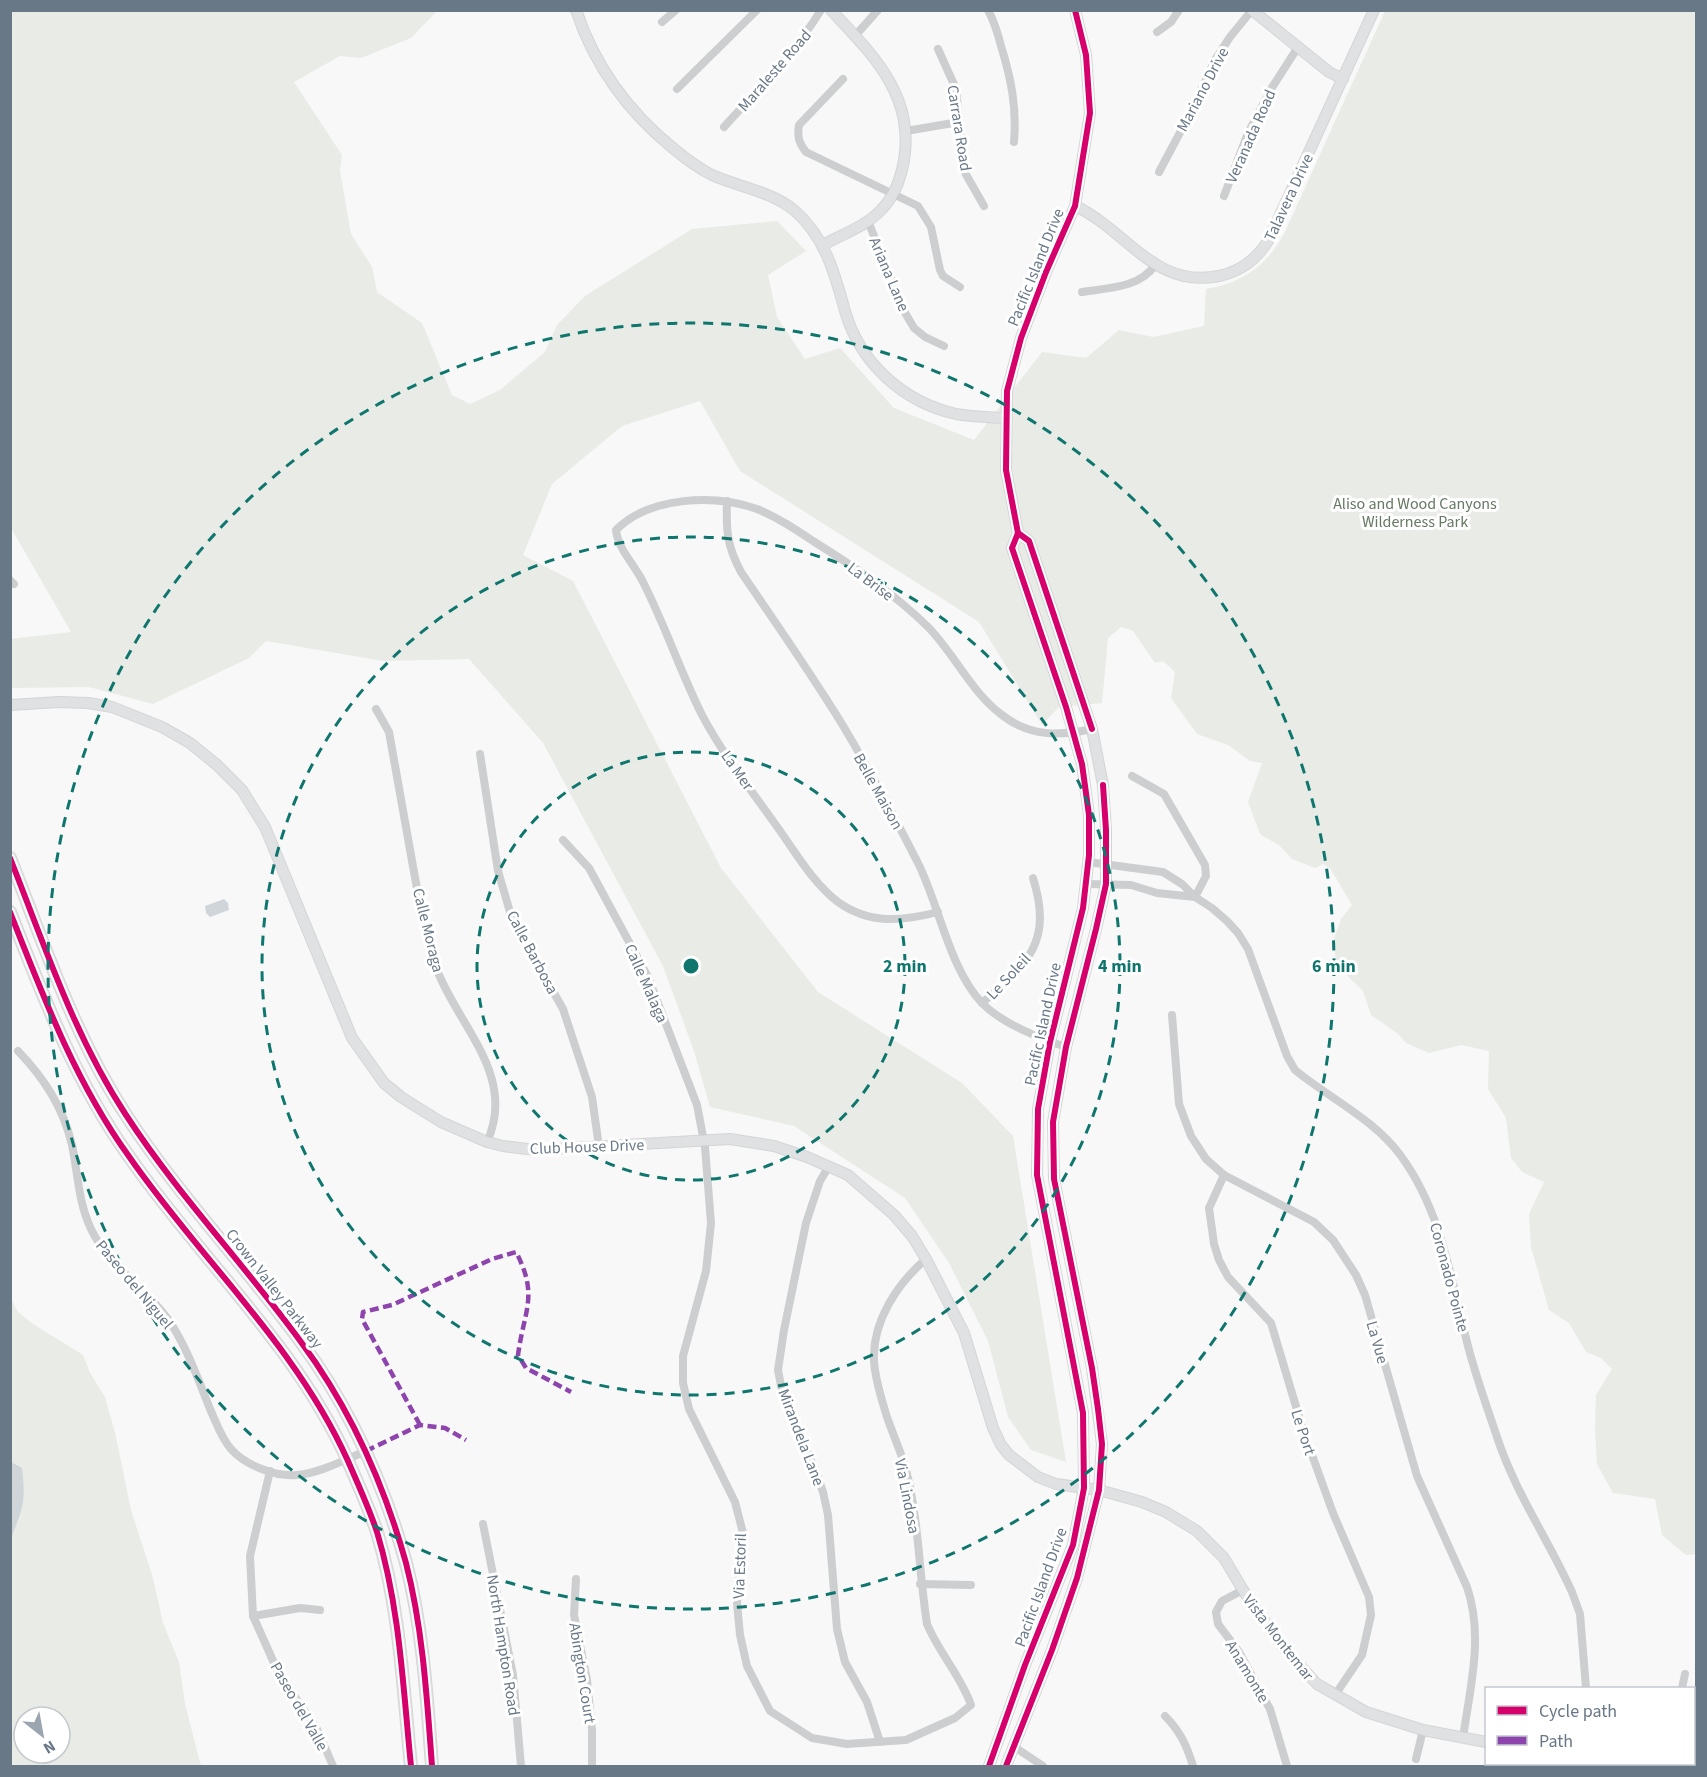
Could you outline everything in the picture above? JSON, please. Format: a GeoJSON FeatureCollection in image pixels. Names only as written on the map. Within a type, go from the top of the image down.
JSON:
{"type":"FeatureCollection","features":[{"type":"Feature","properties":{"kind":"main road","name":"Crown Valley Parkway"},"geometry":{"type":"LineString","coordinates":[[10,858],[69,1008],[109,1087],[145,1143],[302,1343],[343,1406],[366,1451],[381,1487],[406,1565],[418,1627],[432,1767]]}},
{"type":"Feature","properties":{"kind":"main road","name":"Crown Valley Parkway"},"geometry":{"type":"LineString","coordinates":[[10,912],[44,999],[76,1069],[110,1128],[148,1182],[288,1360],[321,1408],[347,1458],[376,1531],[386,1569],[397,1633],[411,1767]]}},
{"type":"Feature","properties":{"kind":"street"},"geometry":{"type":"LineString","coordinates":[[576,10],[596,59],[636,116],[692,163],[710,174],[774,197],[794,210],[808,224],[823,245],[834,270],[851,328],[863,350],[892,383],[912,398],[936,408],[958,414],[1006,418]]}},
{"type":"Feature","properties":{"kind":"street"},"geometry":{"type":"LineString","coordinates":[[662,22],[676,10]]}},
{"type":"Feature","properties":{"kind":"street"},"geometry":{"type":"LineString","coordinates":[[677,89],[757,10]]}},
{"type":"Feature","properties":{"kind":"street","name":"Maraleste Road"},"geometry":{"type":"LineString","coordinates":[[724,127],[788,56],[807,33],[821,10]]}},
{"type":"Feature","properties":{"kind":"street"},"geometry":{"type":"LineString","coordinates":[[823,245],[868,221],[882,209],[892,195],[902,170],[906,131],[903,112],[897,96],[875,59],[831,10]]}},
{"type":"Feature","properties":{"kind":"street"},"geometry":{"type":"LineString","coordinates":[[855,36],[878,10]]}},
{"type":"Feature","properties":{"kind":"street"},"geometry":{"type":"LineString","coordinates":[[988,10],[999,36],[1011,77],[1016,117],[1014,142]]}},
{"type":"Feature","properties":{"kind":"street","name":"Pacific Island Drive"},"geometry":{"type":"LineString","coordinates":[[990,1767],[1006,1718],[1073,1545],[1084,1488],[1083,1413],[1037,1175],[1038,1109],[1050,1042],[1087,884],[1089,815],[1082,764],[1074,733],[1012,548],[1018,533],[1007,478],[1006,418],[1007,391],[1021,338],[1046,272],[1075,206],[1090,113],[1086,56],[1076,10]]}},
{"type":"Feature","properties":{"kind":"street"},"geometry":{"type":"LineString","coordinates":[[1157,32],[1171,22],[1179,10]]}},
{"type":"Feature","properties":{"kind":"street","name":"Talavera Drive"},"geometry":{"type":"LineString","coordinates":[[1075,206],[1093,214],[1155,265],[1183,278],[1204,279],[1225,275],[1243,267],[1260,254],[1269,239],[1374,10]]}},
{"type":"Feature","properties":{"kind":"street"},"geometry":{"type":"LineString","coordinates":[[1252,11],[1329,72],[1343,79]]}},
{"type":"Feature","properties":{"kind":"street","name":"Mariano Drive"},"geometry":{"type":"LineString","coordinates":[[1159,172],[1215,60],[1252,11]]}},
{"type":"Feature","properties":{"kind":"street","name":"Veranada Road"},"geometry":{"type":"LineString","coordinates":[[1224,196],[1248,133],[1270,89],[1298,47]]}},
{"type":"Feature","properties":{"kind":"street","name":"Carrara Road"},"geometry":{"type":"LineString","coordinates":[[938,49],[956,89],[964,171],[984,207]]}},
{"type":"Feature","properties":{"kind":"street"},"geometry":{"type":"LineString","coordinates":[[843,79],[799,125],[797,135],[800,144],[806,152],[918,207],[931,227],[943,276],[960,287]]}},
{"type":"Feature","properties":{"kind":"street"},"geometry":{"type":"LineString","coordinates":[[906,131],[959,122]]}},
{"type":"Feature","properties":{"kind":"street","name":"Ariana Lane"},"geometry":{"type":"LineString","coordinates":[[868,221],[904,311],[914,328],[925,337],[944,346]]}},
{"type":"Feature","properties":{"kind":"street"},"geometry":{"type":"LineString","coordinates":[[1082,292],[1134,283],[1149,275],[1155,265]]}},
{"type":"Feature","properties":{"kind":"street","name":"La Brise"},"geometry":{"type":"LineString","coordinates":[[616,530],[625,521],[645,511],[671,503],[701,499],[727,501],[758,510],[784,522],[885,590],[928,628],[983,697],[1002,716],[1045,734],[1074,733],[1092,729]]}},
{"type":"Feature","properties":{"kind":"street","name":"Belle Maison"},"geometry":{"type":"LineString","coordinates":[[727,501],[726,530],[732,556],[842,724],[927,880],[958,965],[982,1003],[1006,1021],[1066,1047]]}},
{"type":"Feature","properties":{"kind":"street","name":"La Mer"},"geometry":{"type":"LineString","coordinates":[[616,530],[617,540],[642,580],[684,677],[715,738],[812,874],[838,902],[875,918],[902,920],[939,912]]}},
{"type":"Feature","properties":{"kind":"street","name":"Pacific Island Drive"},"geometry":{"type":"LineString","coordinates":[[1006,1767],[1012,1746],[1052,1650],[1077,1578],[1099,1490],[1102,1443],[1092,1368],[1054,1179],[1053,1122],[1066,1047],[1106,884],[1103,785],[1092,729],[1029,541],[1018,533]]}},
{"type":"Feature","properties":{"kind":"street","name":"Club House Drive"},"geometry":{"type":"LineString","coordinates":[[10,705],[59,702],[112,707],[162,727],[190,743],[218,765],[242,790],[264,827],[343,1021],[368,1063],[384,1083],[420,1110],[441,1122],[487,1142],[535,1150],[730,1139],[774,1146],[848,1176],[894,1215],[926,1259],[964,1333],[993,1428],[1001,1445],[1009,1455],[1038,1477],[1056,1484],[1099,1490]]}},
{"type":"Feature","properties":{"kind":"street","name":"Calle Moraga"},"geometry":{"type":"LineString","coordinates":[[376,709],[389,732],[422,910],[437,969],[453,1004],[488,1064],[495,1086],[495,1121],[487,1142]]}},
{"type":"Feature","properties":{"kind":"street","name":"Calle Barbosa"},"geometry":{"type":"LineString","coordinates":[[480,754],[498,871],[512,919],[549,981],[567,1018],[592,1097],[599,1147]]}},
{"type":"Feature","properties":{"kind":"street"},"geometry":{"type":"LineString","coordinates":[[1132,776],[1164,794],[1205,865],[1206,876],[1195,897]]}},
{"type":"Feature","properties":{"kind":"street","name":"Calle Malaga"},"geometry":{"type":"LineString","coordinates":[[562,840],[589,868],[648,977],[697,1105],[703,1140]]}},
{"type":"Feature","properties":{"kind":"street","name":"Coronado Pointe"},"geometry":{"type":"LineString","coordinates":[[1088,862],[1163,872],[1182,884],[1227,921],[1248,949],[1287,1056],[1295,1070],[1363,1120],[1399,1154],[1429,1204],[1440,1232],[1469,1350],[1504,1459],[1522,1498],[1561,1567],[1580,1614],[1586,1687]]}},
{"type":"Feature","properties":{"kind":"street","name":"Le Soleil"},"geometry":{"type":"LineString","coordinates":[[982,1003],[1008,981],[1035,946],[1041,922],[1040,900],[1033,878]]}},
{"type":"Feature","properties":{"kind":"street","name":"Coronado Pointe"},"geometry":{"type":"LineString","coordinates":[[1087,884],[1131,885],[1157,893],[1195,897]]}},
{"type":"Feature","properties":{"kind":"street","name":"La Vue"},"geometry":{"type":"LineString","coordinates":[[1173,1016],[1179,1104],[1191,1136],[1206,1159],[1224,1175],[1314,1222],[1333,1240],[1346,1257],[1365,1295],[1417,1476],[1467,1587],[1473,1606],[1477,1640],[1463,1738]]}},
{"type":"Feature","properties":{"kind":"street","name":"Paseo del Niguel"},"geometry":{"type":"LineString","coordinates":[[18,1051],[48,1087],[64,1118],[72,1144],[83,1210],[100,1246],[123,1272],[155,1302],[170,1322],[182,1343],[219,1430],[230,1449],[245,1460],[270,1472],[298,1475],[366,1451]]}},
{"type":"Feature","properties":{"kind":"street","name":"Via Estoril"},"geometry":{"type":"LineString","coordinates":[[703,1140],[711,1224],[706,1271],[683,1356],[683,1383],[689,1409],[735,1502],[743,1533],[737,1603],[740,1635],[747,1666],[770,1711],[812,1738],[847,1744],[906,1740],[954,1718],[971,1705]]}},
{"type":"Feature","properties":{"kind":"street","name":"Mirandela Lane"},"geometry":{"type":"LineString","coordinates":[[829,1167],[820,1181],[806,1223],[778,1370],[789,1412],[823,1492],[828,1515],[837,1629],[845,1662],[867,1702],[880,1742]]}},
{"type":"Feature","properties":{"kind":"street","name":"Le Port"},"geometry":{"type":"LineString","coordinates":[[1224,1175],[1209,1208],[1214,1244],[1219,1260],[1228,1277],[1271,1323],[1306,1440],[1333,1513],[1369,1597],[1371,1615],[1362,1655],[1335,1695]]}},
{"type":"Feature","properties":{"kind":"street","name":"Via Lindosa"},"geometry":{"type":"LineString","coordinates":[[926,1259],[909,1274],[889,1304],[880,1323],[873,1360],[886,1414],[906,1471],[927,1624],[934,1640],[965,1687],[971,1705]]}},
{"type":"Feature","properties":{"kind":"street","name":"Paseo del Valle"},"geometry":{"type":"LineString","coordinates":[[270,1472],[250,1556],[253,1616],[278,1672],[317,1729],[333,1767]]}},
{"type":"Feature","properties":{"kind":"street","name":"Vista Montemar"},"geometry":{"type":"LineString","coordinates":[[1099,1490],[1142,1502],[1166,1512],[1197,1531],[1224,1558],[1243,1590],[1298,1665],[1317,1684],[1366,1712],[1423,1730],[1485,1742]]}},
{"type":"Feature","properties":{"kind":"street","name":"North Hampton Road"},"geometry":{"type":"LineString","coordinates":[[483,1524],[513,1675],[521,1767]]}},
{"type":"Feature","properties":{"kind":"street","name":"Abington Court"},"geometry":{"type":"LineString","coordinates":[[576,1579],[574,1615],[587,1680],[592,1730],[592,1767]]}},
{"type":"Feature","properties":{"kind":"street"},"geometry":{"type":"LineString","coordinates":[[920,1584],[971,1586]]}},
{"type":"Feature","properties":{"kind":"street","name":"Anamonte"},"geometry":{"type":"LineString","coordinates":[[1243,1590],[1222,1601],[1216,1612],[1218,1624],[1239,1652],[1270,1709],[1287,1767]]}},
{"type":"Feature","properties":{"kind":"street"},"geometry":{"type":"LineString","coordinates":[[253,1616],[300,1608],[321,1611]]}},
{"type":"Feature","properties":{"kind":"street"},"geometry":{"type":"LineString","coordinates":[[1682,1687],[1685,1674]]}},
{"type":"Feature","properties":{"kind":"street"},"geometry":{"type":"LineString","coordinates":[[1165,1716],[1183,1739],[1193,1767]]}},
{"type":"Feature","properties":{"kind":"street"},"geometry":{"type":"LineString","coordinates":[[1006,1718],[1012,1746],[1043,1767]]}},
{"type":"Feature","properties":{"kind":"street"},"geometry":{"type":"LineString","coordinates":[[1416,1759],[1423,1730]]}},
{"type":"Feature","properties":{"kind":"street"},"geometry":{"type":"LineString","coordinates":[[990,1767],[1012,1746]]}},
{"type":"Feature","properties":{"kind":"green space","name":"Aliso and Wood Canyons Wilderness Park"},"geometry":{"type":"Polygon","coordinates":[[[10,11],[437,11],[411,38],[361,58],[340,56],[294,82],[342,155],[340,171],[351,234],[372,267],[377,292],[422,323],[452,395],[470,404],[500,390],[545,352],[557,325],[585,296],[692,229],[777,221],[806,251],[768,275],[777,317],[805,359],[840,348],[894,408],[974,440],[1042,352],[1086,358],[1119,330],[1153,337],[1204,326],[1206,289],[1232,282],[1252,271],[1269,256],[1284,234],[1385,11],[1696,11],[1696,1554],[1686,1555],[1662,1535],[1655,1499],[1613,1493],[1597,1464],[1596,1395],[1612,1369],[1601,1358],[1586,1352],[1569,1323],[1549,1310],[1531,1247],[1529,1214],[1544,1182],[1522,1172],[1511,1158],[1506,1118],[1488,1089],[1489,1051],[1461,1045],[1429,1053],[1406,1043],[1398,1034],[1371,1015],[1363,991],[1337,966],[1333,942],[1341,919],[1352,905],[1330,868],[1323,864],[1315,868],[1292,859],[1280,846],[1260,834],[1248,802],[1262,763],[1250,761],[1228,745],[1197,734],[1171,698],[1175,672],[1163,661],[1155,663],[1133,631],[1121,627],[1108,638],[1102,703],[1059,707],[1042,725],[979,622],[740,471],[700,401],[622,426],[552,484],[523,555],[573,581],[721,868],[818,992],[962,1083],[1013,1136],[1066,1462],[1031,1450],[1008,1417],[988,1341],[949,1263],[905,1198],[794,1126],[710,1107],[694,1051],[663,966],[543,743],[469,659],[383,661],[266,641],[249,658],[153,704],[89,687],[11,688],[11,639],[71,632],[11,528],[10,11]]]}},
{"type":"Feature","properties":{"kind":"green space"},"geometry":{"type":"Polygon","coordinates":[[[10,1297],[18,1312],[33,1324],[83,1355],[90,1373],[105,1397],[131,1510],[153,1578],[163,1623],[179,1662],[185,1704],[201,1766],[11,1766],[10,1297]]]}},
{"type":"Feature","properties":{"kind":"shaded area"},"geometry":{"type":"Polygon","coordinates":[[[224,899],[228,903],[229,910],[210,917],[206,913],[205,906],[224,899]]]}},
{"type":"Feature","properties":{"kind":"shaded area"},"geometry":{"type":"Polygon","coordinates":[[[11,1462],[22,1468],[24,1489],[21,1512],[11,1538],[11,1462]]]}},
{"type":"Feature","properties":{"kind":"marked path"},"geometry":{"type":"LineString","coordinates":[[420,1425],[362,1319],[363,1312],[392,1305],[492,1259],[516,1252],[527,1280],[528,1292],[518,1355],[526,1368],[571,1392]]}},
{"type":"Feature","properties":{"kind":"marked path"},"geometry":{"type":"LineString","coordinates":[[366,1451],[420,1425],[445,1428],[466,1440]]}},
{"type":"Feature","properties":{"kind":"cycle path"},"geometry":{"type":"LineString","coordinates":[[989,1766],[1025,1665],[1073,1545],[1084,1488],[1083,1413],[1037,1175],[1038,1109],[1050,1042],[1083,908],[1089,855],[1089,815],[1082,764],[1066,707],[1012,548],[1018,533],[1006,470],[1007,391],[1021,338],[1046,272],[1075,206],[1090,113],[1086,55],[1075,10]]}},
{"type":"Feature","properties":{"kind":"cycle path"},"geometry":{"type":"LineString","coordinates":[[1018,533],[1029,541],[1092,729]]}},
{"type":"Feature","properties":{"kind":"cycle path"},"geometry":{"type":"LineString","coordinates":[[1006,1766],[1052,1650],[1077,1578],[1099,1490],[1102,1444],[1098,1409],[1092,1368],[1054,1179],[1053,1122],[1066,1047],[1106,884],[1103,785]]}},
{"type":"Feature","properties":{"kind":"cycle path"},"geometry":{"type":"LineString","coordinates":[[10,858],[62,990],[108,1085],[146,1145],[319,1367],[364,1448],[387,1504],[412,1588],[424,1664],[432,1766]]}},
{"type":"Feature","properties":{"kind":"cycle path"},"geometry":{"type":"LineString","coordinates":[[10,912],[76,1068],[109,1127],[156,1193],[245,1303],[302,1379],[327,1419],[348,1461],[377,1532],[391,1590],[400,1648],[411,1766]]}}]}
